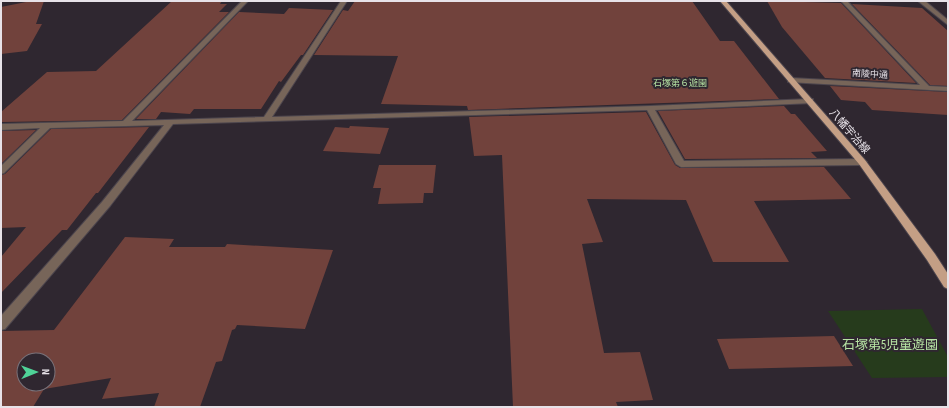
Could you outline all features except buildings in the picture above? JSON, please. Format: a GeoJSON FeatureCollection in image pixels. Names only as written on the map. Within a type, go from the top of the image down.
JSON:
{"type":"FeatureCollection","features":[{"type":"Feature","properties":{"kind":"main road","name":"八幡宇治線"},"geometry":{"type":"LineString","coordinates":[[723,1],[862,162],[931,257],[948,284]]}},
{"type":"Feature","properties":{"kind":"street"},"geometry":{"type":"LineString","coordinates":[[126,122],[245,1]]}},
{"type":"Feature","properties":{"kind":"street"},"geometry":{"type":"LineString","coordinates":[[267,118],[344,1]]}},
{"type":"Feature","properties":{"kind":"street"},"geometry":{"type":"LineString","coordinates":[[844,1],[926,87]]}},
{"type":"Feature","properties":{"kind":"street"},"geometry":{"type":"LineString","coordinates":[[921,1],[948,23]]}},
{"type":"Feature","properties":{"kind":"street","name":"南陵中通"},"geometry":{"type":"LineString","coordinates":[[791,80],[948,89]]}},
{"type":"Feature","properties":{"kind":"street"},"geometry":{"type":"LineString","coordinates":[[1,127],[810,102]]}},
{"type":"Feature","properties":{"kind":"street"},"geometry":{"type":"LineString","coordinates":[[650,108],[681,164],[862,162]]}},
{"type":"Feature","properties":{"kind":"street"},"geometry":{"type":"LineString","coordinates":[[1,325],[106,204],[171,121]]}},
{"type":"Feature","properties":{"kind":"street"},"geometry":{"type":"LineString","coordinates":[[1,171],[47,126]]}},
{"type":"Feature","properties":{"kind":"green space","name":"石塚第5児童遊園"},"geometry":{"type":"Polygon","coordinates":[[[922,309],[948,357],[948,377],[872,378],[828,311],[922,309]]]}},
{"type":"Feature","properties":{"kind":"park label","name":"石塚第６遊園"},"geometry":{"type":"Point","coordinates":[680,83]}}]}
